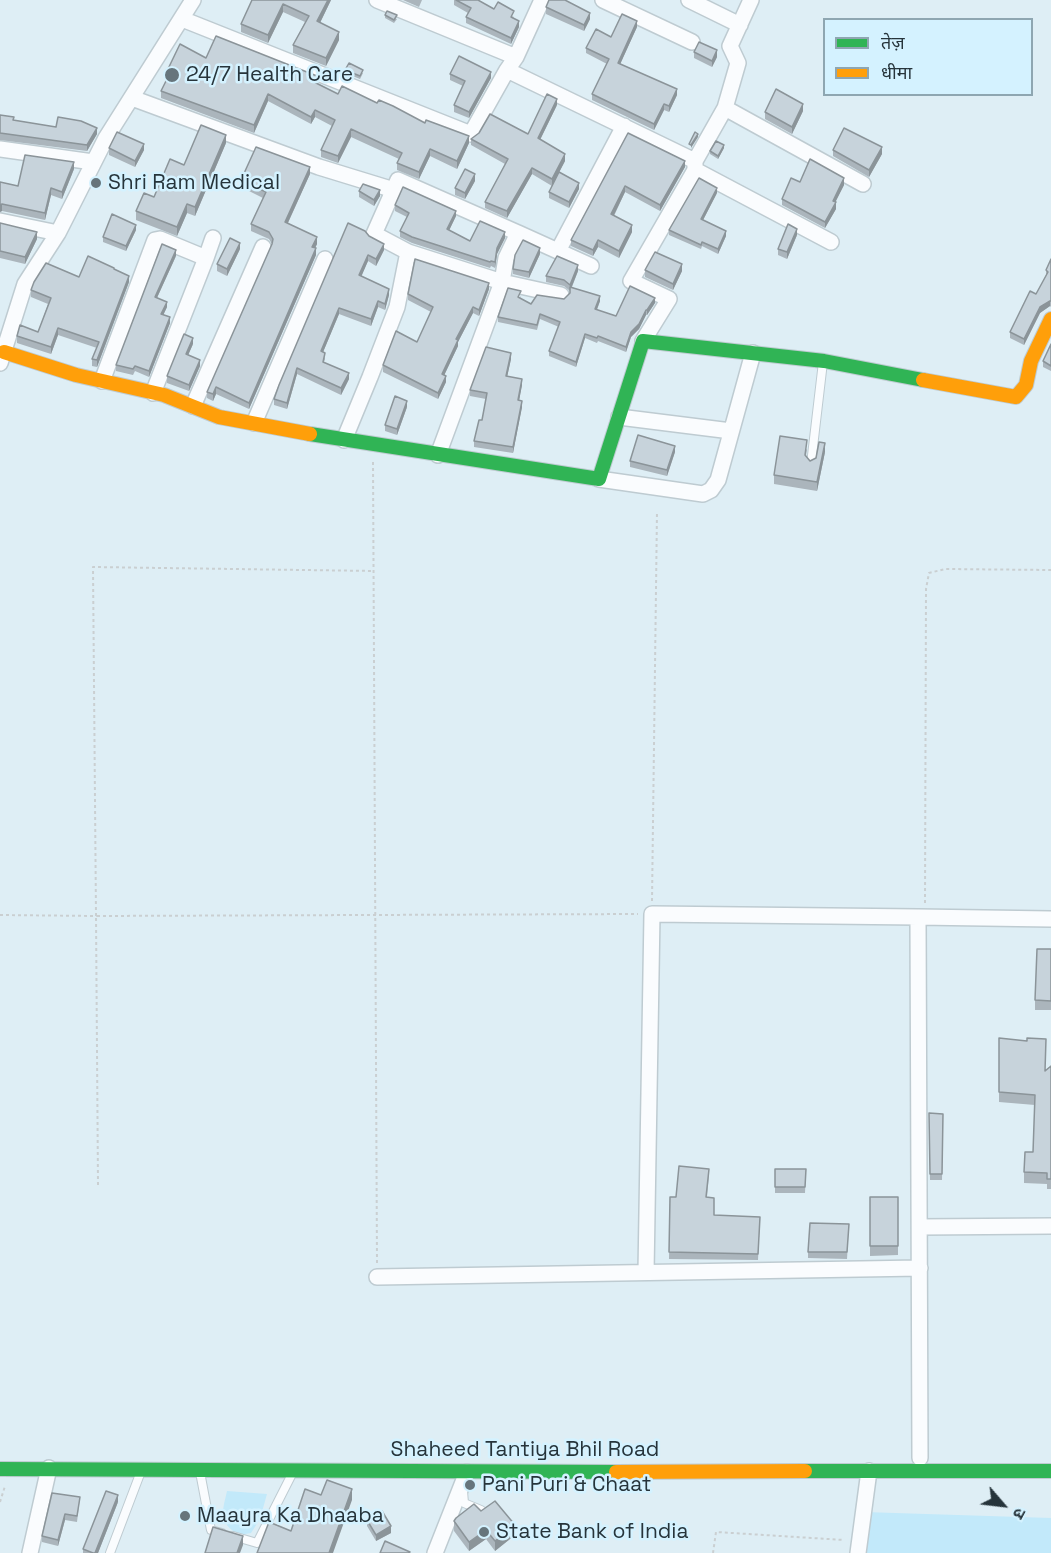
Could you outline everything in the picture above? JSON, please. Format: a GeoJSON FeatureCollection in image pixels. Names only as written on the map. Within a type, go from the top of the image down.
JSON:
{"type":"FeatureCollection","features":[{"type":"Feature","properties":{"kind":"main road"},"geometry":{"type":"LineString","coordinates":[[2,358],[153,393],[219,417],[344,440],[598,479],[644,341],[824,361],[1016,397],[1026,388],[1030,377],[1032,357],[1051,319]]}},
{"type":"Feature","properties":{"kind":"main road"},"geometry":{"type":"LineString","coordinates":[[0,1456],[119,1456]]}},
{"type":"Feature","properties":{"kind":"main road"},"geometry":{"type":"LineString","coordinates":[[468,1472],[473,1456]]}},
{"type":"Feature","properties":{"kind":"main road","name":"Shaheed Tantiya Bhil Road"},"geometry":{"type":"LineString","coordinates":[[767,1457],[892,1465],[1051,1471]]}},
{"type":"Feature","properties":{"kind":"main road","name":"Shaheed Tantiya Bhil Road"},"geometry":{"type":"LineString","coordinates":[[0,1469],[468,1472],[869,1471],[920,1458],[980,1457]]}},
{"type":"Feature","properties":{"kind":"street"},"geometry":{"type":"LineString","coordinates":[[2,358],[25,284],[58,233],[106,138],[193,0]]}},
{"type":"Feature","properties":{"kind":"street"},"geometry":{"type":"LineString","coordinates":[[377,0],[511,64],[831,242]]}},
{"type":"Feature","properties":{"kind":"street"},"geometry":{"type":"LineString","coordinates":[[182,19],[471,134],[511,64],[542,0]]}},
{"type":"Feature","properties":{"kind":"street"},"geometry":{"type":"LineString","coordinates":[[603,0],[692,42]]}},
{"type":"Feature","properties":{"kind":"street"},"geometry":{"type":"LineString","coordinates":[[689,0],[740,25]]}},
{"type":"Feature","properties":{"kind":"street"},"geometry":{"type":"LineString","coordinates":[[644,341],[669,299],[632,281],[725,108],[738,63],[730,46],[752,0]]}},
{"type":"Feature","properties":{"kind":"street"},"geometry":{"type":"LineString","coordinates":[[132,98],[319,167],[394,190]]}},
{"type":"Feature","properties":{"kind":"street"},"geometry":{"type":"LineString","coordinates":[[725,108],[863,184]]}},
{"type":"Feature","properties":{"kind":"street"},"geometry":{"type":"LineString","coordinates":[[558,251],[624,126]]}},
{"type":"Feature","properties":{"kind":"street"},"geometry":{"type":"LineString","coordinates":[[0,149],[93,162]]}},
{"type":"Feature","properties":{"kind":"street"},"geometry":{"type":"LineString","coordinates":[[561,295],[502,282],[408,252],[374,234],[398,180],[591,266]]}},
{"type":"Feature","properties":{"kind":"street"},"geometry":{"type":"LineString","coordinates":[[0,221],[58,233]]}},
{"type":"Feature","properties":{"kind":"street"},"geometry":{"type":"LineString","coordinates":[[438,455],[502,282],[506,258],[518,233]]}},
{"type":"Feature","properties":{"kind":"street"},"geometry":{"type":"LineString","coordinates":[[153,393],[213,238]]}},
{"type":"Feature","properties":{"kind":"street"},"geometry":{"type":"LineString","coordinates":[[102,381],[155,240],[160,239],[206,258]]}},
{"type":"Feature","properties":{"kind":"street"},"geometry":{"type":"LineString","coordinates":[[193,406],[263,247]]}},
{"type":"Feature","properties":{"kind":"street"},"geometry":{"type":"LineString","coordinates":[[344,440],[397,307],[408,252]]}},
{"type":"Feature","properties":{"kind":"street"},"geometry":{"type":"LineString","coordinates":[[254,423],[325,259]]}},
{"type":"Feature","properties":{"kind":"street"},"geometry":{"type":"LineString","coordinates":[[598,479],[703,494],[711,490],[718,480],[753,353]]}},
{"type":"Feature","properties":{"kind":"street"},"geometry":{"type":"LineString","coordinates":[[619,417],[731,431]]}},
{"type":"Feature","properties":{"kind":"street"},"geometry":{"type":"LineString","coordinates":[[646,1272],[652,914],[1051,919]]}},
{"type":"Feature","properties":{"kind":"street"},"geometry":{"type":"LineString","coordinates":[[920,1458],[922,917]]}},
{"type":"Feature","properties":{"kind":"street"},"geometry":{"type":"LineString","coordinates":[[920,1227],[1051,1226]]}},
{"type":"Feature","properties":{"kind":"street"},"geometry":{"type":"LineString","coordinates":[[377,1277],[920,1268]]}},
{"type":"Feature","properties":{"kind":"street"},"geometry":{"type":"LineString","coordinates":[[30,1553],[50,1468]]}},
{"type":"Feature","properties":{"kind":"street"},"geometry":{"type":"LineString","coordinates":[[859,1547],[869,1471]]}},
{"type":"Feature","properties":{"kind":"street"},"geometry":{"type":"LineString","coordinates":[[435,1553],[468,1472]]}},
{"type":"Feature","properties":{"kind":"lane"},"geometry":{"type":"LineString","coordinates":[[811,464],[824,361]]}},
{"type":"Feature","properties":{"kind":"lane"},"geometry":{"type":"LineString","coordinates":[[110,1553],[141,1470]]}},
{"type":"Feature","properties":{"kind":"lane"},"geometry":{"type":"LineString","coordinates":[[200,1470],[211,1530],[257,1543],[295,1470]]}},
{"type":"Feature","properties":{"kind":"lane"},"geometry":{"type":"LineString","coordinates":[[462,1487],[465,1503],[485,1512]]}},
{"type":"Feature","properties":{"kind":"path"},"geometry":{"type":"LineString","coordinates":[[373,462],[377,1277]]}},
{"type":"Feature","properties":{"kind":"path"},"geometry":{"type":"LineString","coordinates":[[0,915],[652,914],[657,511]]}},
{"type":"Feature","properties":{"kind":"path"},"geometry":{"type":"LineString","coordinates":[[98,1185],[93,567],[374,571]]}},
{"type":"Feature","properties":{"kind":"path"},"geometry":{"type":"LineString","coordinates":[[922,917],[926,589],[929,573],[945,569],[1051,570]]}},
{"type":"Feature","properties":{"kind":"path"},"geometry":{"type":"LineString","coordinates":[[713,1553],[716,1532],[859,1547]]}},
{"type":"Feature","properties":{"kind":"shaded area"},"geometry":{"type":"Polygon","coordinates":[[[227,1491],[267,1494],[260,1519],[251,1533],[239,1535],[225,1521],[223,1511],[227,1491]]]}},
{"type":"Feature","properties":{"kind":"shaded area"},"geometry":{"type":"Polygon","coordinates":[[[864,1512],[1051,1518],[1051,1553],[858,1553],[864,1512]]]}},
{"type":"Feature","properties":{"kind":"building"},"geometry":{"type":"Polygon","coordinates":[[[252,0],[328,0],[317,21],[339,32],[326,58],[293,45],[309,16],[283,4],[268,35],[241,24],[252,0]]]}},
{"type":"Feature","properties":{"kind":"building"},"geometry":{"type":"Polygon","coordinates":[[[456,0],[478,0],[494,9],[498,2],[514,11],[511,17],[519,21],[511,38],[466,17],[471,8],[456,0]]]}},
{"type":"Feature","properties":{"kind":"building"},"geometry":{"type":"Polygon","coordinates":[[[549,0],[565,0],[590,13],[584,25],[546,7],[549,0]]]}},
{"type":"Feature","properties":{"kind":"building"},"geometry":{"type":"Polygon","coordinates":[[[387,11],[397,15],[394,20],[385,15],[387,11]]]}},
{"type":"Feature","properties":{"kind":"building"},"geometry":{"type":"Polygon","coordinates":[[[622,14],[637,21],[618,63],[677,89],[669,106],[664,104],[654,124],[592,94],[609,59],[586,48],[596,29],[611,37],[622,14]]]}},
{"type":"Feature","properties":{"kind":"building"},"geometry":{"type":"Polygon","coordinates":[[[216,36],[317,76],[314,82],[338,94],[342,86],[377,103],[379,100],[393,106],[425,123],[426,120],[469,136],[457,161],[430,149],[419,172],[397,163],[402,153],[351,129],[338,156],[321,150],[335,120],[315,110],[311,117],[268,94],[254,125],[161,91],[170,73],[167,71],[180,44],[206,58],[216,36]]]}},
{"type":"Feature","properties":{"kind":"building"},"geometry":{"type":"Polygon","coordinates":[[[699,42],[717,50],[712,61],[694,52],[699,42]]]}},
{"type":"Feature","properties":{"kind":"building"},"geometry":{"type":"Polygon","coordinates":[[[459,56],[491,72],[469,112],[454,105],[465,81],[450,74],[459,56]]]}},
{"type":"Feature","properties":{"kind":"building"},"geometry":{"type":"Polygon","coordinates":[[[349,63],[363,70],[360,76],[345,70],[349,63]]]}},
{"type":"Feature","properties":{"kind":"building"},"geometry":{"type":"Polygon","coordinates":[[[776,89],[803,104],[792,127],[765,112],[776,89]]]}},
{"type":"Feature","properties":{"kind":"building"},"geometry":{"type":"Polygon","coordinates":[[[547,94],[557,99],[538,138],[565,154],[552,179],[532,168],[507,211],[485,202],[508,159],[471,139],[479,133],[490,114],[528,134],[547,94]]]}},
{"type":"Feature","properties":{"kind":"building"},"geometry":{"type":"Polygon","coordinates":[[[0,115],[14,117],[13,120],[56,127],[58,117],[81,121],[97,128],[87,145],[0,133],[0,115]]]}},
{"type":"Feature","properties":{"kind":"building"},"geometry":{"type":"Polygon","coordinates":[[[201,125],[226,135],[195,207],[187,204],[177,227],[136,211],[144,193],[154,197],[170,159],[184,165],[201,125]]]}},
{"type":"Feature","properties":{"kind":"building"},"geometry":{"type":"Polygon","coordinates":[[[844,128],[882,147],[869,170],[833,150],[844,128]]]}},
{"type":"Feature","properties":{"kind":"building"},"geometry":{"type":"Polygon","coordinates":[[[117,132],[144,144],[135,161],[109,148],[117,132]]]}},
{"type":"Feature","properties":{"kind":"building"},"geometry":{"type":"Polygon","coordinates":[[[695,132],[698,134],[691,145],[689,144],[695,132]]]}},
{"type":"Feature","properties":{"kind":"building"},"geometry":{"type":"Polygon","coordinates":[[[628,133],[685,161],[660,205],[625,186],[611,214],[632,225],[619,251],[598,240],[593,250],[571,240],[628,133]]]}},
{"type":"Feature","properties":{"kind":"building"},"geometry":{"type":"Polygon","coordinates":[[[716,141],[724,145],[718,156],[710,151],[716,141]]]}},
{"type":"Feature","properties":{"kind":"building"},"geometry":{"type":"Polygon","coordinates":[[[256,147],[310,167],[285,222],[317,237],[312,247],[316,248],[249,403],[216,387],[213,394],[207,392],[273,239],[269,232],[251,224],[266,192],[241,180],[256,147]]]}},
{"type":"Feature","properties":{"kind":"building"},"geometry":{"type":"Polygon","coordinates":[[[25,155],[74,162],[62,192],[51,188],[45,213],[0,205],[0,182],[18,186],[25,155]]]}},
{"type":"Feature","properties":{"kind":"building"},"geometry":{"type":"Polygon","coordinates":[[[810,159],[844,178],[833,201],[836,202],[825,222],[782,199],[791,178],[800,182],[810,159]]]}},
{"type":"Feature","properties":{"kind":"building"},"geometry":{"type":"Polygon","coordinates":[[[465,169],[475,174],[465,193],[455,188],[465,169]]]}},
{"type":"Feature","properties":{"kind":"building"},"geometry":{"type":"Polygon","coordinates":[[[559,172],[579,183],[569,202],[549,192],[559,172]]]}},
{"type":"Feature","properties":{"kind":"building"},"geometry":{"type":"Polygon","coordinates":[[[699,178],[717,188],[701,219],[726,231],[718,249],[702,242],[701,245],[669,230],[699,178]]]}},
{"type":"Feature","properties":{"kind":"building"},"geometry":{"type":"Polygon","coordinates":[[[363,184],[380,190],[374,200],[359,191],[363,184]]]}},
{"type":"Feature","properties":{"kind":"building"},"geometry":{"type":"Polygon","coordinates":[[[403,187],[456,211],[447,229],[470,241],[480,221],[505,232],[497,248],[495,262],[412,237],[400,231],[409,213],[395,205],[403,187]]]}},
{"type":"Feature","properties":{"kind":"building"},"geometry":{"type":"Polygon","coordinates":[[[112,214],[136,225],[126,246],[103,237],[112,214]]]}},
{"type":"Feature","properties":{"kind":"building"},"geometry":{"type":"Polygon","coordinates":[[[0,223],[37,232],[25,257],[0,251],[0,223]]]}},
{"type":"Feature","properties":{"kind":"building"},"geometry":{"type":"Polygon","coordinates":[[[348,223],[384,244],[376,259],[368,255],[359,275],[389,289],[385,304],[378,301],[371,319],[339,308],[321,351],[325,353],[323,362],[349,373],[341,388],[297,368],[287,403],[274,399],[279,385],[348,223]]]}},
{"type":"Feature","properties":{"kind":"building"},"geometry":{"type":"Polygon","coordinates":[[[788,224],[797,229],[787,252],[778,249],[788,224]]]}},
{"type":"Feature","properties":{"kind":"building"},"geometry":{"type":"Polygon","coordinates":[[[230,238],[240,243],[227,269],[217,264],[230,238]]]}},
{"type":"Feature","properties":{"kind":"building"},"geometry":{"type":"Polygon","coordinates":[[[523,240],[540,248],[529,272],[513,269],[515,255],[523,240]]]}},
{"type":"Feature","properties":{"kind":"building"},"geometry":{"type":"Polygon","coordinates":[[[162,244],[176,250],[155,297],[167,302],[161,314],[170,317],[149,371],[135,366],[133,369],[116,365],[162,244]]]}},
{"type":"Feature","properties":{"kind":"building"},"geometry":{"type":"Polygon","coordinates":[[[655,252],[682,264],[673,284],[645,270],[655,252]]]}},
{"type":"Feature","properties":{"kind":"building"},"geometry":{"type":"Polygon","coordinates":[[[88,256],[129,276],[97,360],[92,359],[99,342],[58,328],[51,347],[17,336],[20,325],[38,332],[51,298],[31,290],[46,263],[79,277],[88,256]]]}},
{"type":"Feature","properties":{"kind":"building"},"geometry":{"type":"Polygon","coordinates":[[[557,256],[578,265],[570,285],[564,280],[546,276],[557,256]]]}},
{"type":"Feature","properties":{"kind":"building"},"geometry":{"type":"Polygon","coordinates":[[[415,259],[489,283],[479,310],[473,307],[456,339],[458,340],[442,374],[446,376],[438,393],[383,365],[396,331],[417,342],[433,307],[408,294],[415,259]]]}},
{"type":"Feature","properties":{"kind":"building"},"geometry":{"type":"Polygon","coordinates":[[[1051,259],[1051,301],[1040,307],[1024,339],[1010,332],[1030,291],[1036,294],[1048,272],[1046,270],[1051,259]]]}},
{"type":"Feature","properties":{"kind":"building"},"geometry":{"type":"Polygon","coordinates":[[[630,286],[655,298],[639,324],[631,332],[626,347],[598,336],[597,338],[585,334],[576,362],[549,351],[560,322],[540,314],[537,325],[498,317],[508,288],[521,291],[518,297],[531,304],[537,295],[564,299],[570,293],[570,287],[600,296],[595,309],[616,316],[630,286]]]}},
{"type":"Feature","properties":{"kind":"building"},"geometry":{"type":"Polygon","coordinates":[[[184,334],[193,338],[186,354],[200,360],[189,385],[167,376],[184,334]]]}},
{"type":"Feature","properties":{"kind":"building"},"geometry":{"type":"Polygon","coordinates":[[[1051,344],[1051,366],[1043,361],[1051,344]]]}},
{"type":"Feature","properties":{"kind":"building"},"geometry":{"type":"Polygon","coordinates":[[[486,347],[511,353],[506,376],[522,379],[518,400],[522,401],[513,447],[474,441],[479,420],[482,420],[487,393],[470,390],[486,347]]]}},
{"type":"Feature","properties":{"kind":"building"},"geometry":{"type":"Polygon","coordinates":[[[395,396],[407,401],[397,429],[385,425],[395,396]]]}},
{"type":"Feature","properties":{"kind":"building"},"geometry":{"type":"Polygon","coordinates":[[[638,435],[675,446],[667,470],[630,461],[638,435]]]}},
{"type":"Feature","properties":{"kind":"building"},"geometry":{"type":"Polygon","coordinates":[[[780,436],[807,440],[805,455],[810,461],[816,458],[819,442],[825,443],[817,482],[774,475],[780,436]]]}},
{"type":"Feature","properties":{"kind":"building"},"geometry":{"type":"Polygon","coordinates":[[[1037,949],[1051,949],[1051,1001],[1035,1000],[1037,949]]]}},
{"type":"Feature","properties":{"kind":"building"},"geometry":{"type":"Polygon","coordinates":[[[999,1038],[1027,1041],[1027,1038],[1046,1039],[1045,1071],[1051,1066],[1051,1179],[1047,1179],[1047,1173],[1024,1172],[1025,1152],[1033,1152],[1035,1095],[999,1092],[999,1038]]]}},
{"type":"Feature","properties":{"kind":"building"},"geometry":{"type":"Polygon","coordinates":[[[929,1113],[943,1114],[942,1174],[930,1174],[929,1113]]]}},
{"type":"Feature","properties":{"kind":"building"},"geometry":{"type":"Polygon","coordinates":[[[679,1166],[709,1169],[706,1197],[714,1198],[714,1215],[760,1217],[758,1254],[669,1252],[670,1197],[676,1197],[679,1166]]]}},
{"type":"Feature","properties":{"kind":"building"},"geometry":{"type":"Polygon","coordinates":[[[775,1169],[806,1169],[805,1187],[775,1187],[775,1169]]]}},
{"type":"Feature","properties":{"kind":"building"},"geometry":{"type":"Polygon","coordinates":[[[870,1197],[898,1197],[898,1246],[870,1246],[870,1197]]]}},
{"type":"Feature","properties":{"kind":"building"},"geometry":{"type":"Polygon","coordinates":[[[810,1223],[849,1224],[847,1252],[808,1252],[810,1223]]]}},
{"type":"Feature","properties":{"kind":"building"},"geometry":{"type":"Polygon","coordinates":[[[327,1480],[352,1489],[329,1553],[257,1553],[269,1522],[291,1531],[305,1489],[321,1495],[327,1480]]]}},
{"type":"Feature","properties":{"kind":"building"},"geometry":{"type":"Polygon","coordinates":[[[106,1491],[118,1495],[95,1553],[93,1553],[83,1549],[106,1491]]]}},
{"type":"Feature","properties":{"kind":"building"},"geometry":{"type":"Polygon","coordinates":[[[52,1493],[80,1497],[77,1516],[65,1514],[58,1540],[42,1536],[52,1493]]]}},
{"type":"Feature","properties":{"kind":"building","name":"State Bank of India"},"geometry":{"type":"Polygon","coordinates":[[[495,1501],[515,1525],[495,1541],[486,1530],[469,1542],[454,1521],[474,1504],[481,1511],[495,1501]]]}},
{"type":"Feature","properties":{"kind":"building"},"geometry":{"type":"Polygon","coordinates":[[[382,1511],[391,1526],[376,1535],[367,1520],[382,1511]]]}},
{"type":"Feature","properties":{"kind":"building"},"geometry":{"type":"Polygon","coordinates":[[[213,1527],[243,1536],[237,1553],[205,1553],[213,1527]]]}},
{"type":"Feature","properties":{"kind":"building"},"geometry":{"type":"Polygon","coordinates":[[[385,1541],[410,1552],[380,1553],[385,1541]]]}},
{"type":"Feature","properties":{"kind":"traffic: fast"},"geometry":{"type":"LineString","coordinates":[[310,434],[599,479],[643,341],[824,361],[923,380]]}},
{"type":"Feature","properties":{"kind":"traffic: fast"},"geometry":{"type":"LineString","coordinates":[[0,1469],[616,1472]]}},
{"type":"Feature","properties":{"kind":"traffic: fast"},"geometry":{"type":"LineString","coordinates":[[805,1471],[1051,1471]]}},
{"type":"Feature","properties":{"kind":"traffic: slow"},"geometry":{"type":"LineString","coordinates":[[923,380],[1016,397],[1026,385],[1031,361],[1051,319]]}},
{"type":"Feature","properties":{"kind":"traffic: slow"},"geometry":{"type":"LineString","coordinates":[[4,352],[76,375],[164,395],[219,417],[310,434]]}},
{"type":"Feature","properties":{"kind":"traffic: slow"},"geometry":{"type":"LineString","coordinates":[[616,1472],[805,1471]]}},
{"type":"Feature","properties":{"kind":"place","name":"24/7 Health Care"},"geometry":{"type":"Point","coordinates":[172,75]}},
{"type":"Feature","properties":{"kind":"place","name":"Shri Ram Medical"},"geometry":{"type":"Point","coordinates":[96,183]}},
{"type":"Feature","properties":{"kind":"place","name":"Pani Puri & Chaat"},"geometry":{"type":"Point","coordinates":[470,1485]}},
{"type":"Feature","properties":{"kind":"place","name":"Maayra Ka Dhaaba"},"geometry":{"type":"Point","coordinates":[185,1516]}},
{"type":"Feature","properties":{"kind":"place","name":"State Bank of India"},"geometry":{"type":"Point","coordinates":[484,1532]}}]}
